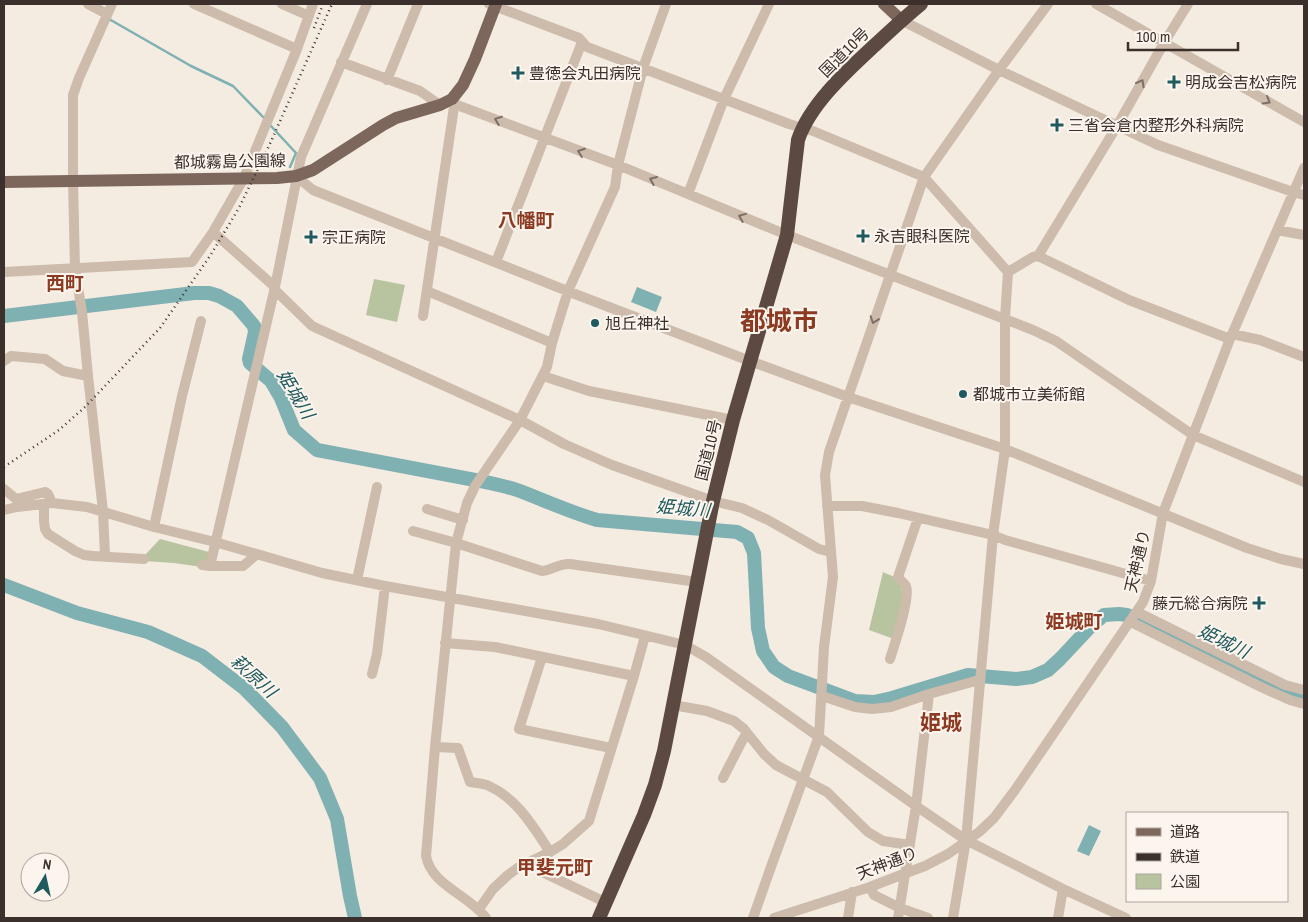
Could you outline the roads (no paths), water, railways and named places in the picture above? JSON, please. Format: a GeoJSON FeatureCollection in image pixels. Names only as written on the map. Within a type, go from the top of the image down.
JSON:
{"type":"FeatureCollection","features":[{"type":"Feature","properties":{"kind":"highway","name":"国道10号"},"geometry":{"type":"LineString","coordinates":[[901,20],[910,4]]}},
{"type":"Feature","properties":{"kind":"highway","name":"国道10号"},"geometry":{"type":"LineString","coordinates":[[600,918],[644,815],[655,785],[664,751],[713,501],[733,420],[787,235],[798,140],[802,128],[830,89],[853,65],[920,4]]}},
{"type":"Feature","properties":{"kind":"main road"},"geometry":{"type":"LineString","coordinates":[[446,102],[462,85],[476,60],[493,4]]}},
{"type":"Feature","properties":{"kind":"main road"},"geometry":{"type":"LineString","coordinates":[[884,4],[901,20]]}},
{"type":"Feature","properties":{"kind":"main road","name":"都城霧島公園線"},"geometry":{"type":"LineString","coordinates":[[4,182],[277,178],[296,176],[313,170],[396,118],[446,102]]}},
{"type":"Feature","properties":{"kind":"street"},"geometry":{"type":"LineString","coordinates":[[88,4],[106,17]]}},
{"type":"Feature","properties":{"kind":"street"},"geometry":{"type":"LineString","coordinates":[[105,556],[103,511],[82,312],[75,269],[73,95],[112,4]]}},
{"type":"Feature","properties":{"kind":"street"},"geometry":{"type":"LineString","coordinates":[[194,4],[207,6],[297,49]]}},
{"type":"Feature","properties":{"kind":"street"},"geometry":{"type":"LineString","coordinates":[[282,4],[309,16]]}},
{"type":"Feature","properties":{"kind":"street"},"geometry":{"type":"LineString","coordinates":[[4,272],[192,262],[213,232],[244,178],[297,49],[312,4]]}},
{"type":"Feature","properties":{"kind":"street"},"geometry":{"type":"LineString","coordinates":[[256,555],[243,566],[206,566],[215,542],[254,378],[301,157],[367,4]]}},
{"type":"Feature","properties":{"kind":"street"},"geometry":{"type":"LineString","coordinates":[[387,80],[418,4]]}},
{"type":"Feature","properties":{"kind":"street"},"geometry":{"type":"LineString","coordinates":[[493,4],[579,38],[587,47],[789,124],[813,131],[924,177],[1008,272],[1004,318],[1005,449],[993,535],[966,840],[953,918]]}},
{"type":"Feature","properties":{"kind":"street"},"geometry":{"type":"LineString","coordinates":[[486,918],[479,909],[432,872],[427,865],[426,856],[456,543],[467,503],[475,486],[520,420],[547,367],[552,343],[568,291],[614,187],[643,68],[666,4]]}},
{"type":"Feature","properties":{"kind":"street"},"geometry":{"type":"LineString","coordinates":[[688,194],[724,99],[767,4]]}},
{"type":"Feature","properties":{"kind":"street"},"geometry":{"type":"LineString","coordinates":[[753,918],[819,736],[824,647],[834,576],[825,475],[829,452],[924,177],[1048,4]]}},
{"type":"Feature","properties":{"kind":"street"},"geometry":{"type":"LineString","coordinates":[[1096,4],[1304,122]]}},
{"type":"Feature","properties":{"kind":"street"},"geometry":{"type":"LineString","coordinates":[[1038,256],[1118,126],[1188,4]]}},
{"type":"Feature","properties":{"kind":"street"},"geometry":{"type":"LineString","coordinates":[[901,20],[999,70],[1158,145],[1304,195]]}},
{"type":"Feature","properties":{"kind":"street"},"geometry":{"type":"LineString","coordinates":[[496,262],[582,42]]}},
{"type":"Feature","properties":{"kind":"street"},"geometry":{"type":"LineString","coordinates":[[341,62],[618,166],[787,235],[1033,330],[1056,341],[1193,435],[1304,482]]}},
{"type":"Feature","properties":{"kind":"street"},"geometry":{"type":"LineString","coordinates":[[423,316],[454,107],[446,102]]}},
{"type":"Feature","properties":{"kind":"street","name":"天神通り"},"geometry":{"type":"LineString","coordinates":[[774,918],[800,914],[852,892],[925,866],[948,854],[979,832],[994,818],[1015,790],[1144,602],[1151,581],[1163,513],[1231,337],[1304,168]]}},
{"type":"Feature","properties":{"kind":"street"},"geometry":{"type":"LineString","coordinates":[[296,176],[313,190],[568,291],[848,397],[1005,449],[1246,548],[1304,564]]}},
{"type":"Feature","properties":{"kind":"street"},"geometry":{"type":"LineString","coordinates":[[1277,230],[1304,235]]}},
{"type":"Feature","properties":{"kind":"street"},"geometry":{"type":"LineString","coordinates":[[213,232],[312,326],[520,420],[564,444],[612,465],[713,501],[742,508],[768,520],[819,549],[832,552]]}},
{"type":"Feature","properties":{"kind":"street"},"geometry":{"type":"LineString","coordinates":[[1008,272],[1038,256],[1129,300],[1231,337],[1260,340],[1304,357]]}},
{"type":"Feature","properties":{"kind":"street"},"geometry":{"type":"LineString","coordinates":[[427,290],[552,343]]}},
{"type":"Feature","properties":{"kind":"street"},"geometry":{"type":"LineString","coordinates":[[154,527],[182,396],[201,321]]}},
{"type":"Feature","properties":{"kind":"street"},"geometry":{"type":"LineString","coordinates":[[4,361],[11,356],[45,359],[63,371],[88,376]]}},
{"type":"Feature","properties":{"kind":"street"},"geometry":{"type":"LineString","coordinates":[[543,376],[589,391],[733,420]]}},
{"type":"Feature","properties":{"kind":"street"},"geometry":{"type":"LineString","coordinates":[[357,580],[377,487]]}},
{"type":"Feature","properties":{"kind":"street"},"geometry":{"type":"LineString","coordinates":[[4,490],[16,499],[45,492],[48,494],[44,521],[45,529],[48,534],[75,551],[84,555],[144,559]]}},
{"type":"Feature","properties":{"kind":"street"},"geometry":{"type":"LineString","coordinates":[[4,510],[48,503],[79,506],[103,511],[154,527],[215,542],[322,573],[598,624],[685,646],[706,657],[966,840],[1063,889],[1126,918]]}},
{"type":"Feature","properties":{"kind":"street"},"geometry":{"type":"LineString","coordinates":[[827,506],[862,506],[993,535],[1151,581]]}},
{"type":"Feature","properties":{"kind":"street"},"geometry":{"type":"LineString","coordinates":[[427,509],[463,520]]}},
{"type":"Feature","properties":{"kind":"street"},"geometry":{"type":"LineString","coordinates":[[890,659],[901,626],[907,592],[906,586],[898,577],[918,518]]}},
{"type":"Feature","properties":{"kind":"street"},"geometry":{"type":"LineString","coordinates":[[413,531],[542,571],[547,571],[563,564],[570,564],[697,582]]}},
{"type":"Feature","properties":{"kind":"street"},"geometry":{"type":"LineString","coordinates":[[372,674],[378,654],[385,586]]}},
{"type":"Feature","properties":{"kind":"street"},"geometry":{"type":"LineString","coordinates":[[1135,616],[1285,685],[1304,690]]}},
{"type":"Feature","properties":{"kind":"street"},"geometry":{"type":"LineString","coordinates":[[1135,616],[1263,688],[1304,704]]}},
{"type":"Feature","properties":{"kind":"street"},"geometry":{"type":"LineString","coordinates":[[479,909],[493,889],[508,875],[563,844],[589,821],[645,636]]}},
{"type":"Feature","properties":{"kind":"street"},"geometry":{"type":"LineString","coordinates":[[445,643],[495,647],[634,676]]}},
{"type":"Feature","properties":{"kind":"street"},"geometry":{"type":"LineString","coordinates":[[542,657],[519,729],[612,748]]}},
{"type":"Feature","properties":{"kind":"street"},"geometry":{"type":"LineString","coordinates":[[822,695],[855,708],[872,709],[890,707],[979,680]]}},
{"type":"Feature","properties":{"kind":"street"},"geometry":{"type":"LineString","coordinates":[[898,918],[916,806],[929,694]]}},
{"type":"Feature","properties":{"kind":"street"},"geometry":{"type":"LineString","coordinates":[[673,705],[707,711],[734,721],[776,765],[827,792],[868,832],[883,841],[910,845]]}},
{"type":"Feature","properties":{"kind":"street"},"geometry":{"type":"LineString","coordinates":[[723,778],[747,733]]}},
{"type":"Feature","properties":{"kind":"street"},"geometry":{"type":"LineString","coordinates":[[435,747],[458,748],[470,782],[488,785],[508,798],[524,814],[550,852]]}},
{"type":"Feature","properties":{"kind":"street"},"geometry":{"type":"LineString","coordinates":[[533,860],[540,872],[606,904]]}},
{"type":"Feature","properties":{"kind":"street"},"geometry":{"type":"LineString","coordinates":[[870,886],[874,895],[900,908],[928,918]]}},
{"type":"Feature","properties":{"kind":"street"},"geometry":{"type":"LineString","coordinates":[[1058,918],[1063,889]]}},
{"type":"Feature","properties":{"kind":"street"},"geometry":{"type":"LineString","coordinates":[[848,918],[852,892]]}},
{"type":"Feature","properties":{"kind":"water"},"geometry":{"type":"Polygon","coordinates":[[[637,287],[662,297],[656,312],[631,302],[637,287]]]}},
{"type":"Feature","properties":{"kind":"water"},"geometry":{"type":"Polygon","coordinates":[[[1089,825],[1101,831],[1089,856],[1077,851],[1089,825]]]}},
{"type":"Feature","properties":{"kind":"waterway"},"geometry":{"type":"LineString","coordinates":[[109,19],[191,66],[233,86],[265,119]]}},
{"type":"Feature","properties":{"kind":"waterway"},"geometry":{"type":"LineString","coordinates":[[270,125],[296,153],[290,167]]}},
{"type":"Feature","properties":{"kind":"waterway","name":"姫城川"},"geometry":{"type":"LineString","coordinates":[[4,316],[194,293],[209,293],[219,296],[237,306],[254,326],[255,332],[249,359],[250,363],[271,381],[281,398],[294,430],[317,450],[504,486],[597,520],[737,532],[748,538],[754,553],[758,628],[763,651],[774,667],[788,676],[855,701],[874,702],[892,698],[968,675],[1016,679],[1032,677],[1048,670],[1104,615],[1119,614],[1147,623],[1227,664],[1304,698]]}},
{"type":"Feature","properties":{"kind":"waterway","name":"萩原川"},"geometry":{"type":"LineString","coordinates":[[4,585],[77,613],[148,632],[202,656],[245,689],[282,727],[320,778],[337,819],[355,918]]}},
{"type":"Feature","properties":{"kind":"railway"},"geometry":{"type":"LineString","coordinates":[[314,28],[323,4]]}},
{"type":"Feature","properties":{"kind":"railway"},"geometry":{"type":"LineString","coordinates":[[4,467],[59,430],[85,407],[160,328],[210,256],[239,208],[269,146],[332,4]]}},
{"type":"Feature","properties":{"kind":"place","name":"豊徳会丸田病院"},"geometry":{"type":"Point","coordinates":[518,73]}},
{"type":"Feature","properties":{"kind":"place","name":"明成会吉松病院"},"geometry":{"type":"Point","coordinates":[1174,82]}},
{"type":"Feature","properties":{"kind":"place","name":"三省会倉内整形外科病院"},"geometry":{"type":"Point","coordinates":[1057,125]}},
{"type":"Feature","properties":{"kind":"place","name":"永吉眼科医院"},"geometry":{"type":"Point","coordinates":[863,236]}},
{"type":"Feature","properties":{"kind":"place","name":"宗正病院"},"geometry":{"type":"Point","coordinates":[311,237]}},
{"type":"Feature","properties":{"kind":"place","name":"旭丘神社"},"geometry":{"type":"Point","coordinates":[595,323]}},
{"type":"Feature","properties":{"kind":"place","name":"都城市立美術館"},"geometry":{"type":"Point","coordinates":[963,394]}},
{"type":"Feature","properties":{"kind":"place","name":"藤元総合病院"},"geometry":{"type":"Point","coordinates":[1259,603]}},
{"type":"Feature","properties":{"kind":"district","name":"八幡町"},"geometry":{"type":"Point","coordinates":[526,220]}},
{"type":"Feature","properties":{"kind":"district","name":"西町"},"geometry":{"type":"Point","coordinates":[65,283]}},
{"type":"Feature","properties":{"kind":"district","name":"都城市"},"geometry":{"type":"Point","coordinates":[779,320]}},
{"type":"Feature","properties":{"kind":"district","name":"姫城町"},"geometry":{"type":"Point","coordinates":[1074,621]}},
{"type":"Feature","properties":{"kind":"district","name":"姫城"},"geometry":{"type":"Point","coordinates":[941,722]}},
{"type":"Feature","properties":{"kind":"district","name":"甲斐元町"},"geometry":{"type":"Point","coordinates":[555,867]}}]}
